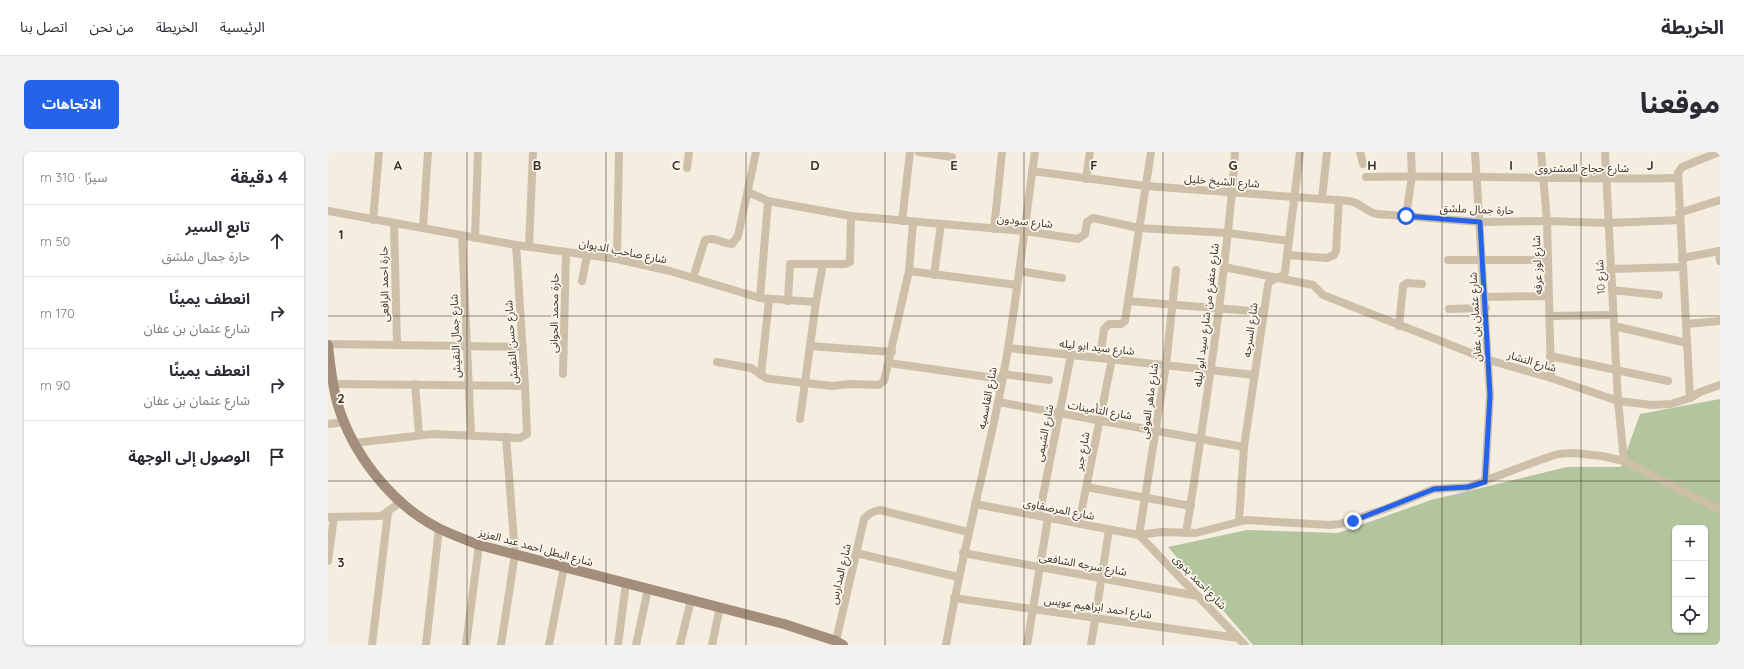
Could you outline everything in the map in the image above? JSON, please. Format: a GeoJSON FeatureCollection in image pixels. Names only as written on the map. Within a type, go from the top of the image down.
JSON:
{"type":"FeatureCollection","features":[{"type":"Feature","properties":{"kind":"main road","name":"شارع البطل احمد عبد العزيز"},"geometry":{"type":"LineString","coordinates":[[328,345],[333,384],[344,422],[354,443],[383,484],[401,502],[439,528],[479,545],[784,624],[839,643]]}},
{"type":"Feature","properties":{"kind":"street"},"geometry":{"type":"LineString","coordinates":[[374,220],[379,152]]}},
{"type":"Feature","properties":{"kind":"street"},"geometry":{"type":"LineString","coordinates":[[423,228],[428,152]]}},
{"type":"Feature","properties":{"kind":"street"},"geometry":{"type":"LineString","coordinates":[[475,238],[478,152]]}},
{"type":"Feature","properties":{"kind":"street"},"geometry":{"type":"LineString","coordinates":[[529,247],[533,152]]}},
{"type":"Feature","properties":{"kind":"street"},"geometry":{"type":"LineString","coordinates":[[617,259],[619,152]]}},
{"type":"Feature","properties":{"kind":"street"},"geometry":{"type":"LineString","coordinates":[[687,168],[689,152]]}},
{"type":"Feature","properties":{"kind":"street"},"geometry":{"type":"LineString","coordinates":[[693,278],[705,240],[713,239],[728,244],[735,241],[738,236],[756,152]]}},
{"type":"Feature","properties":{"kind":"street"},"geometry":{"type":"LineString","coordinates":[[902,220],[910,152]]}},
{"type":"Feature","properties":{"kind":"street"},"geometry":{"type":"LineString","coordinates":[[919,152],[952,157]]}},
{"type":"Feature","properties":{"kind":"street"},"geometry":{"type":"LineString","coordinates":[[994,229],[1002,152]]}},
{"type":"Feature","properties":{"kind":"street","name":"شارع القاسميه"},"geometry":{"type":"LineString","coordinates":[[946,645],[958,577],[998,402],[1008,348],[1035,152]]}},
{"type":"Feature","properties":{"kind":"street"},"geometry":{"type":"LineString","coordinates":[[1086,179],[1090,152]]}},
{"type":"Feature","properties":{"kind":"street"},"geometry":{"type":"LineString","coordinates":[[1100,358],[1104,329],[1109,324],[1121,324],[1125,321],[1152,152]]}},
{"type":"Feature","properties":{"kind":"street","name":"شارع متفرع من شارع سيد ابو ليله"},"geometry":{"type":"LineString","coordinates":[[1186,533],[1201,440],[1219,308],[1233,193],[1235,152]]}},
{"type":"Feature","properties":{"kind":"street","name":"شارع السرجه"},"geometry":{"type":"LineString","coordinates":[[1239,521],[1244,448],[1268,285],[1269,282],[1283,275],[1285,272],[1300,152]]}},
{"type":"Feature","properties":{"kind":"street"},"geometry":{"type":"LineString","coordinates":[[1322,199],[1327,152]]}},
{"type":"Feature","properties":{"kind":"street"},"geometry":{"type":"LineString","coordinates":[[1360,152],[1363,164]]}},
{"type":"Feature","properties":{"kind":"street"},"geometry":{"type":"LineString","coordinates":[[1406,216],[1412,176],[1411,152]]}},
{"type":"Feature","properties":{"kind":"street","name":"شارع عثمان بن عفان"},"geometry":{"type":"LineString","coordinates":[[1475,152],[1486,297],[1489,360],[1490,395],[1485,482]]}},
{"type":"Feature","properties":{"kind":"street","name":"شارع لوز عرفه"},"geometry":{"type":"LineString","coordinates":[[1541,152],[1547,221],[1551,378]]}},
{"type":"Feature","properties":{"kind":"street","name":"شارع 10"},"geometry":{"type":"LineString","coordinates":[[1605,152],[1616,370],[1624,461]]}},
{"type":"Feature","properties":{"kind":"street"},"geometry":{"type":"LineString","coordinates":[[1690,398],[1678,174],[1682,167],[1715,153]]}},
{"type":"Feature","properties":{"kind":"street","name":"شارع الشيخ خليل"},"geometry":{"type":"LineString","coordinates":[[1032,172],[1146,186],[1339,200],[1355,202],[1371,213],[1406,216]]}},
{"type":"Feature","properties":{"kind":"street","name":"شارع حجاج المشتروى"},"geometry":{"type":"LineString","coordinates":[[1366,177],[1477,176],[1606,180],[1678,174]]}},
{"type":"Feature","properties":{"kind":"street","name":"شارع سودون"},"geometry":{"type":"LineString","coordinates":[[748,192],[768,201],[851,216],[1024,231],[1078,239],[1085,234],[1087,222],[1092,218],[1139,228],[1228,233],[1289,241]]}},
{"type":"Feature","properties":{"kind":"street"},"geometry":{"type":"LineString","coordinates":[[1287,256],[1327,258],[1334,255],[1336,250],[1339,200]]}},
{"type":"Feature","properties":{"kind":"street","name":"حارة جمال ملشق"},"geometry":{"type":"LineString","coordinates":[[1406,216],[1480,222],[1547,221],[1608,223],[1680,217],[1720,200]]}},
{"type":"Feature","properties":{"kind":"street"},"geometry":{"type":"LineString","coordinates":[[760,298],[768,201]]}},
{"type":"Feature","properties":{"kind":"street","name":"شارع صاحب الديوان"},"geometry":{"type":"LineString","coordinates":[[328,211],[516,245],[617,259],[670,271],[769,300],[816,302]]}},
{"type":"Feature","properties":{"kind":"street"},"geometry":{"type":"LineString","coordinates":[[788,301],[790,264],[845,264],[850,262],[851,216]]}},
{"type":"Feature","properties":{"kind":"street"},"geometry":{"type":"LineString","coordinates":[[717,362],[751,368],[761,375],[771,379],[832,386],[850,384],[875,386],[882,384],[892,352],[909,272],[913,222]]}},
{"type":"Feature","properties":{"kind":"street","name":"حارة احمد الرافعى"},"geometry":{"type":"LineString","coordinates":[[394,223],[397,344]]}},
{"type":"Feature","properties":{"kind":"street"},"geometry":{"type":"LineString","coordinates":[[934,275],[941,224]]}},
{"type":"Feature","properties":{"kind":"street","name":"شارع جمال النقيش"},"geometry":{"type":"LineString","coordinates":[[462,236],[471,435]]}},
{"type":"Feature","properties":{"kind":"street","name":"شارع حسن النقيش"},"geometry":{"type":"LineString","coordinates":[[506,437],[524,437],[528,430],[516,245]]}},
{"type":"Feature","properties":{"kind":"street"},"geometry":{"type":"LineString","coordinates":[[1682,258],[1719,251],[1720,261]]}},
{"type":"Feature","properties":{"kind":"street","name":"حارة محمد الحوانى"},"geometry":{"type":"LineString","coordinates":[[563,374],[566,252]]}},
{"type":"Feature","properties":{"kind":"street"},"geometry":{"type":"LineString","coordinates":[[582,281],[587,254]]}},
{"type":"Feature","properties":{"kind":"street"},"geometry":{"type":"LineString","coordinates":[[1448,260],[1548,260]]}},
{"type":"Feature","properties":{"kind":"street"},"geometry":{"type":"LineString","coordinates":[[800,419],[816,302],[823,264]]}},
{"type":"Feature","properties":{"kind":"street","name":"شارع النشار"},"geometry":{"type":"LineString","coordinates":[[1224,267],[1313,285],[1324,296],[1399,326],[1489,360],[1551,378],[1618,402],[1652,405],[1671,404],[1690,398],[1700,392],[1720,385]]}},
{"type":"Feature","properties":{"kind":"street"},"geometry":{"type":"LineString","coordinates":[[1610,269],[1682,267]]}},
{"type":"Feature","properties":{"kind":"street","name":"شارع ماهر العوفى"},"geometry":{"type":"LineString","coordinates":[[1140,534],[1166,365],[1176,270]]}},
{"type":"Feature","properties":{"kind":"street"},"geometry":{"type":"LineString","coordinates":[[1019,271],[1062,278]]}},
{"type":"Feature","properties":{"kind":"street"},"geometry":{"type":"LineString","coordinates":[[909,272],[1017,285]]}},
{"type":"Feature","properties":{"kind":"street"},"geometry":{"type":"LineString","coordinates":[[1399,326],[1403,286],[1407,283],[1422,284]]}},
{"type":"Feature","properties":{"kind":"street"},"geometry":{"type":"LineString","coordinates":[[1612,290],[1659,295]]}},
{"type":"Feature","properties":{"kind":"street"},"geometry":{"type":"LineString","coordinates":[[1486,297],[1549,296]]}},
{"type":"Feature","properties":{"kind":"street"},"geometry":{"type":"LineString","coordinates":[[761,375],[769,300]]}},
{"type":"Feature","properties":{"kind":"street"},"geometry":{"type":"LineString","coordinates":[[1128,301],[1264,312]]}},
{"type":"Feature","properties":{"kind":"street"},"geometry":{"type":"LineString","coordinates":[[1449,309],[1486,308]]}},
{"type":"Feature","properties":{"kind":"street"},"geometry":{"type":"LineString","coordinates":[[1550,316],[1613,315]]}},
{"type":"Feature","properties":{"kind":"street"},"geometry":{"type":"LineString","coordinates":[[1686,324],[1720,321]]}},
{"type":"Feature","properties":{"kind":"street"},"geometry":{"type":"LineString","coordinates":[[1614,326],[1687,343]]}},
{"type":"Feature","properties":{"kind":"street"},"geometry":{"type":"LineString","coordinates":[[328,345],[397,344],[522,347]]}},
{"type":"Feature","properties":{"kind":"street"},"geometry":{"type":"LineString","coordinates":[[810,346],[892,352]]}},
{"type":"Feature","properties":{"kind":"street","name":"شارع سيد ابو ليله"},"geometry":{"type":"LineString","coordinates":[[1008,348],[1255,375]]}},
{"type":"Feature","properties":{"kind":"street","name":"شارع الشيمى"},"geometry":{"type":"LineString","coordinates":[[1039,516],[1070,355]]}},
{"type":"Feature","properties":{"kind":"street"},"geometry":{"type":"LineString","coordinates":[[1550,356],[1668,381]]}},
{"type":"Feature","properties":{"kind":"street","name":"شارع جبر"},"geometry":{"type":"LineString","coordinates":[[1079,523],[1112,359]]}},
{"type":"Feature","properties":{"kind":"street"},"geometry":{"type":"LineString","coordinates":[[889,363],[1049,380]]}},
{"type":"Feature","properties":{"kind":"street"},"geometry":{"type":"LineString","coordinates":[[333,384],[525,386]]}},
{"type":"Feature","properties":{"kind":"street"},"geometry":{"type":"LineString","coordinates":[[415,384],[419,435]]}},
{"type":"Feature","properties":{"kind":"street","name":"شارع التأمينات"},"geometry":{"type":"LineString","coordinates":[[998,402],[1244,448]]}},
{"type":"Feature","properties":{"kind":"street"},"geometry":{"type":"LineString","coordinates":[[328,424],[344,422]]}},
{"type":"Feature","properties":{"kind":"street"},"geometry":{"type":"LineString","coordinates":[[354,443],[419,435],[506,437],[515,554],[501,645]]}},
{"type":"Feature","properties":{"kind":"street"},"geometry":{"type":"LineString","coordinates":[[1140,534],[1207,531],[1239,521],[1256,520],[1330,525],[1340,524],[1372,514],[1434,489],[1468,487],[1558,454],[1587,454],[1624,461],[1720,510]]}},
{"type":"Feature","properties":{"kind":"street"},"geometry":{"type":"LineString","coordinates":[[1086,487],[1191,506]]}},
{"type":"Feature","properties":{"kind":"street"},"geometry":{"type":"LineString","coordinates":[[328,561],[330,518],[377,516],[388,512],[401,502]]}},
{"type":"Feature","properties":{"kind":"street","name":"شارع المرصفاوى"},"geometry":{"type":"LineString","coordinates":[[975,504],[1110,530],[1140,534]]}},
{"type":"Feature","properties":{"kind":"street","name":"شارع المدارس"},"geometry":{"type":"LineString","coordinates":[[839,643],[856,553],[864,519],[868,514],[873,511],[880,510],[968,532]]}},
{"type":"Feature","properties":{"kind":"street"},"geometry":{"type":"LineString","coordinates":[[372,645],[388,512]]}},
{"type":"Feature","properties":{"kind":"street"},"geometry":{"type":"LineString","coordinates":[[1027,645],[1048,518]]}},
{"type":"Feature","properties":{"kind":"street"},"geometry":{"type":"LineString","coordinates":[[426,645],[439,528]]}},
{"type":"Feature","properties":{"kind":"street"},"geometry":{"type":"LineString","coordinates":[[1091,645],[1110,530]]}},
{"type":"Feature","properties":{"kind":"street","name":"شارع احمد بدوى"},"geometry":{"type":"LineString","coordinates":[[1140,534],[1245,645]]}},
{"type":"Feature","properties":{"kind":"street"},"geometry":{"type":"LineString","coordinates":[[466,645],[479,545]]}},
{"type":"Feature","properties":{"kind":"street"},"geometry":{"type":"LineString","coordinates":[[856,553],[958,577]]}},
{"type":"Feature","properties":{"kind":"street","name":"شارع سرجه الشافعى"},"geometry":{"type":"LineString","coordinates":[[963,554],[1198,596]]}},
{"type":"Feature","properties":{"kind":"street"},"geometry":{"type":"LineString","coordinates":[[549,645],[564,567]]}},
{"type":"Feature","properties":{"kind":"street"},"geometry":{"type":"LineString","coordinates":[[618,645],[626,583]]}},
{"type":"Feature","properties":{"kind":"street"},"geometry":{"type":"LineString","coordinates":[[636,645],[648,589]]}},
{"type":"Feature","properties":{"kind":"street","name":"شارع احمد ابراهيم عويس"},"geometry":{"type":"LineString","coordinates":[[954,598],[1238,638]]}},
{"type":"Feature","properties":{"kind":"street"},"geometry":{"type":"LineString","coordinates":[[680,645],[691,600]]}},
{"type":"Feature","properties":{"kind":"street"},"geometry":{"type":"LineString","coordinates":[[712,645],[720,607]]}},
{"type":"Feature","properties":{"kind":"green space"},"geometry":{"type":"Polygon","coordinates":[[[1720,399],[1720,645],[1253,645],[1168,547],[1247,530],[1338,533],[1431,500],[1567,467],[1621,467],[1640,414],[1720,399]]]}},
{"type":"Feature","properties":{"kind":"route"},"geometry":{"type":"LineString","coordinates":[[1353,521],[1434,489],[1468,487],[1485,482],[1490,395],[1486,297],[1480,222],[1406,216]]}}]}
